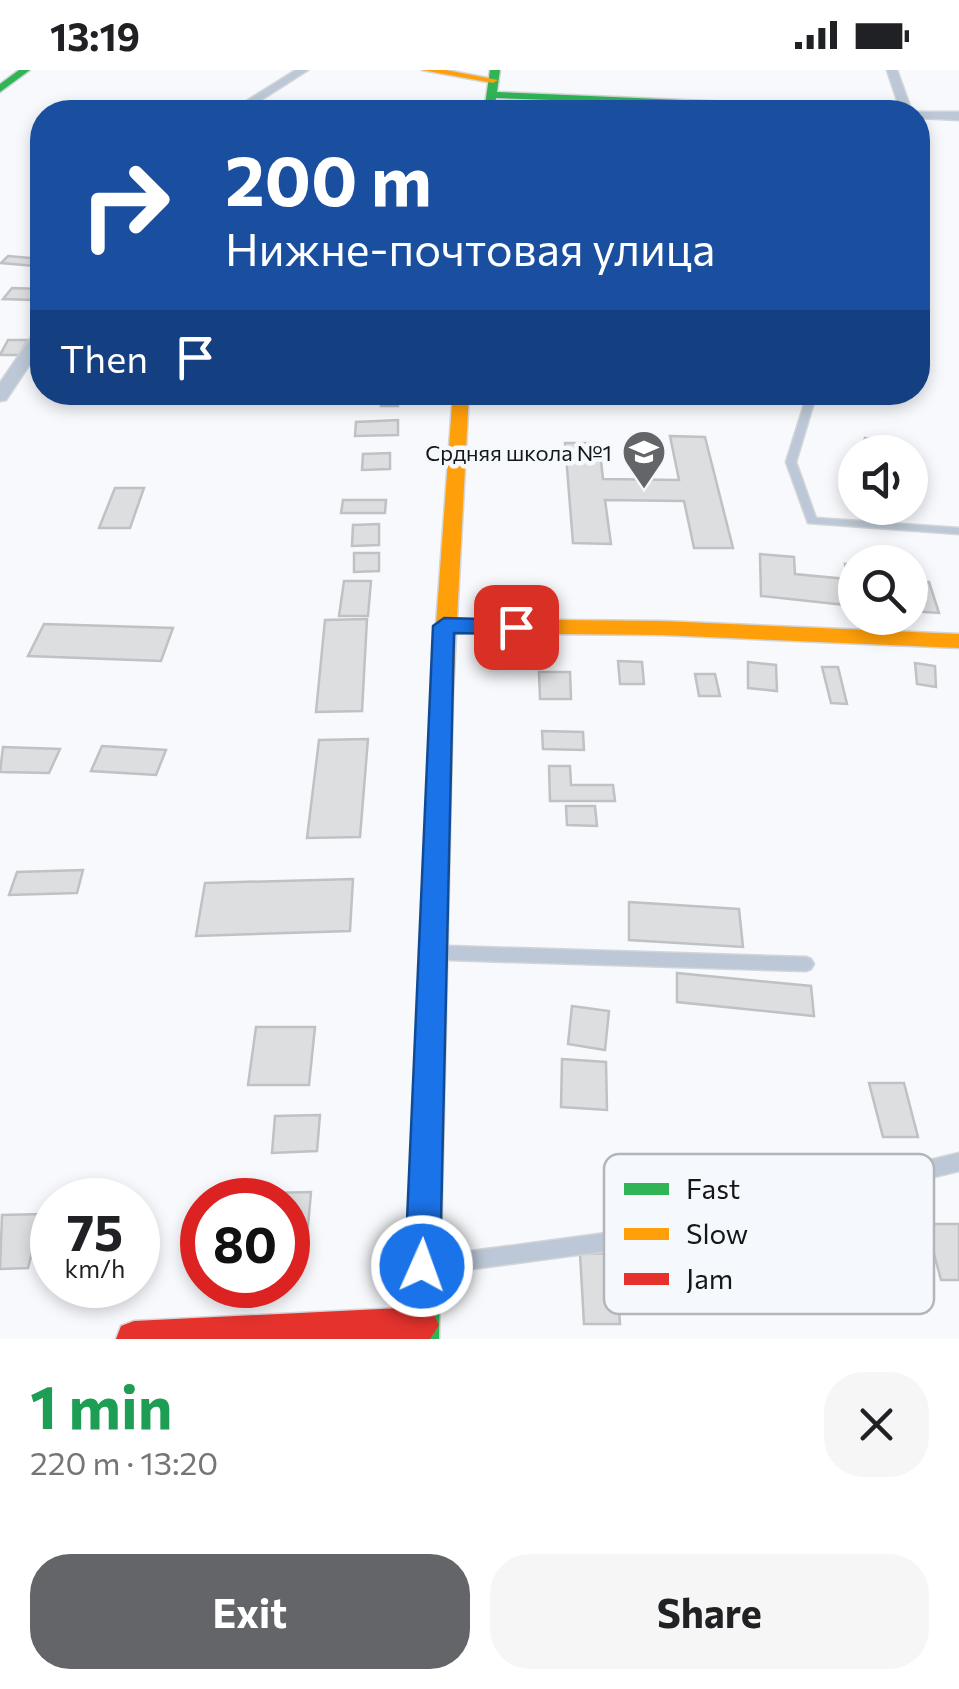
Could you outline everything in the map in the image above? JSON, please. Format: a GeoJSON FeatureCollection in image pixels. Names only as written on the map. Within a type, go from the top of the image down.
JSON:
{"type":"FeatureCollection","features":[{"type":"Feature","properties":{"kind":"main road"},"geometry":{"type":"LineString","coordinates":[[0,88],[25,70]]}},
{"type":"Feature","properties":{"kind":"main road"},"geometry":{"type":"LineString","coordinates":[[426,70],[495,91],[548,100]]}},
{"type":"Feature","properties":{"kind":"main road"},"geometry":{"type":"LineString","coordinates":[[134,1339],[421,1332],[444,626],[460,405]]}},
{"type":"Feature","properties":{"kind":"main road"},"geometry":{"type":"LineString","coordinates":[[444,626],[662,628],[959,640]]}},
{"type":"Feature","properties":{"kind":"street"},"geometry":{"type":"LineString","coordinates":[[254,100],[303,70]]}},
{"type":"Feature","properties":{"kind":"street"},"geometry":{"type":"LineString","coordinates":[[892,70],[903,100]]}},
{"type":"Feature","properties":{"kind":"street"},"geometry":{"type":"LineString","coordinates":[[930,115],[959,116]]}},
{"type":"Feature","properties":{"kind":"street"},"geometry":{"type":"LineString","coordinates":[[0,396],[30,352]]}},
{"type":"Feature","properties":{"kind":"lane"},"geometry":{"type":"LineString","coordinates":[[809,405],[791,462],[812,521],[959,531]]}},
{"type":"Feature","properties":{"kind":"lane"},"geometry":{"type":"LineString","coordinates":[[433,952],[806,964]]}},
{"type":"Feature","properties":{"kind":"lane"},"geometry":{"type":"LineString","coordinates":[[934,1168],[959,1162]]}},
{"type":"Feature","properties":{"kind":"lane"},"geometry":{"type":"LineString","coordinates":[[422,1266],[604,1241]]}},
{"type":"Feature","properties":{"kind":"building"},"geometry":{"type":"Polygon","coordinates":[[[8,256],[30,258],[30,266],[1,263],[8,256]]]}},
{"type":"Feature","properties":{"kind":"building"},"geometry":{"type":"Polygon","coordinates":[[[12,288],[30,289],[30,300],[3,299],[12,288]]]}},
{"type":"Feature","properties":{"kind":"building"},"geometry":{"type":"Polygon","coordinates":[[[8,340],[28,340],[19,355],[0,355],[8,340]]]}},
{"type":"Feature","properties":{"kind":"building"},"geometry":{"type":"Polygon","coordinates":[[[398,420],[398,435],[355,436],[356,422],[398,420]]]}},
{"type":"Feature","properties":{"kind":"building","name":"Срдняя школа №1"},"geometry":{"type":"Polygon","coordinates":[[[670,436],[705,437],[733,548],[694,548],[684,501],[605,500],[611,544],[573,543],[565,443],[599,443],[603,479],[679,480],[670,436]]]}},
{"type":"Feature","properties":{"kind":"building"},"geometry":{"type":"Polygon","coordinates":[[[390,453],[390,469],[362,470],[363,454],[390,453]]]}},
{"type":"Feature","properties":{"kind":"building"},"geometry":{"type":"Polygon","coordinates":[[[115,488],[144,488],[130,528],[99,528],[115,488]]]}},
{"type":"Feature","properties":{"kind":"building"},"geometry":{"type":"Polygon","coordinates":[[[343,500],[386,500],[385,513],[341,513],[343,500]]]}},
{"type":"Feature","properties":{"kind":"building"},"geometry":{"type":"Polygon","coordinates":[[[379,524],[379,545],[352,546],[353,525],[379,524]]]}},
{"type":"Feature","properties":{"kind":"building"},"geometry":{"type":"Polygon","coordinates":[[[354,553],[379,553],[379,571],[354,572],[354,553]]]}},
{"type":"Feature","properties":{"kind":"building"},"geometry":{"type":"Polygon","coordinates":[[[760,554],[794,557],[795,574],[838,578],[838,604],[761,596],[760,554]]]}},
{"type":"Feature","properties":{"kind":"building"},"geometry":{"type":"Polygon","coordinates":[[[344,581],[371,581],[368,616],[339,616],[344,581]]]}},
{"type":"Feature","properties":{"kind":"building"},"geometry":{"type":"Polygon","coordinates":[[[928,582],[929,582],[939,613],[928,612],[928,582]]]}},
{"type":"Feature","properties":{"kind":"building"},"geometry":{"type":"Polygon","coordinates":[[[367,619],[362,711],[316,712],[325,620],[367,619]]]}},
{"type":"Feature","properties":{"kind":"building"},"geometry":{"type":"Polygon","coordinates":[[[44,624],[173,628],[161,661],[28,656],[44,624]]]}},
{"type":"Feature","properties":{"kind":"building"},"geometry":{"type":"Polygon","coordinates":[[[618,661],[642,662],[644,684],[620,684],[618,661]]]}},
{"type":"Feature","properties":{"kind":"building"},"geometry":{"type":"Polygon","coordinates":[[[748,662],[776,665],[777,691],[748,688],[748,662]]]}},
{"type":"Feature","properties":{"kind":"building"},"geometry":{"type":"Polygon","coordinates":[[[915,663],[935,666],[936,687],[917,684],[915,663]]]}},
{"type":"Feature","properties":{"kind":"building"},"geometry":{"type":"Polygon","coordinates":[[[822,667],[838,667],[847,704],[831,703],[822,667]]]}},
{"type":"Feature","properties":{"kind":"building"},"geometry":{"type":"Polygon","coordinates":[[[539,672],[570,672],[571,699],[540,699],[539,672]]]}},
{"type":"Feature","properties":{"kind":"building"},"geometry":{"type":"Polygon","coordinates":[[[695,674],[715,674],[720,696],[699,696],[695,674]]]}},
{"type":"Feature","properties":{"kind":"building"},"geometry":{"type":"Polygon","coordinates":[[[542,731],[583,732],[584,750],[543,749],[542,731]]]}},
{"type":"Feature","properties":{"kind":"building"},"geometry":{"type":"Polygon","coordinates":[[[368,739],[360,837],[307,838],[319,740],[368,739]]]}},
{"type":"Feature","properties":{"kind":"building"},"geometry":{"type":"Polygon","coordinates":[[[102,746],[166,750],[156,775],[91,771],[102,746]]]}},
{"type":"Feature","properties":{"kind":"building"},"geometry":{"type":"Polygon","coordinates":[[[3,747],[60,749],[49,773],[0,772],[3,747]]]}},
{"type":"Feature","properties":{"kind":"building"},"geometry":{"type":"Polygon","coordinates":[[[549,766],[570,766],[571,785],[613,785],[615,801],[550,801],[549,766]]]}},
{"type":"Feature","properties":{"kind":"building"},"geometry":{"type":"Polygon","coordinates":[[[566,806],[595,806],[597,826],[567,825],[566,806]]]}},
{"type":"Feature","properties":{"kind":"building"},"geometry":{"type":"Polygon","coordinates":[[[83,870],[77,893],[9,895],[17,872],[83,870]]]}},
{"type":"Feature","properties":{"kind":"building"},"geometry":{"type":"Polygon","coordinates":[[[353,879],[350,931],[196,936],[205,883],[353,879]]]}},
{"type":"Feature","properties":{"kind":"building"},"geometry":{"type":"Polygon","coordinates":[[[629,902],[739,909],[743,947],[629,940],[629,902]]]}},
{"type":"Feature","properties":{"kind":"building"},"geometry":{"type":"Polygon","coordinates":[[[677,973],[811,986],[814,1016],[677,1002],[677,973]]]}},
{"type":"Feature","properties":{"kind":"building"},"geometry":{"type":"Polygon","coordinates":[[[572,1006],[609,1011],[605,1050],[568,1044],[572,1006]]]}},
{"type":"Feature","properties":{"kind":"building"},"geometry":{"type":"Polygon","coordinates":[[[256,1027],[315,1027],[309,1085],[248,1085],[256,1027]]]}},
{"type":"Feature","properties":{"kind":"building"},"geometry":{"type":"Polygon","coordinates":[[[562,1059],[606,1062],[607,1110],[561,1107],[562,1059]]]}},
{"type":"Feature","properties":{"kind":"building"},"geometry":{"type":"Polygon","coordinates":[[[869,1083],[904,1083],[918,1137],[883,1137],[869,1083]]]}},
{"type":"Feature","properties":{"kind":"building"},"geometry":{"type":"Polygon","coordinates":[[[320,1115],[317,1151],[272,1153],[275,1116],[320,1115]]]}},
{"type":"Feature","properties":{"kind":"building"},"geometry":{"type":"Polygon","coordinates":[[[30,1214],[28,1268],[0,1269],[2,1215],[30,1214]]]}},
{"type":"Feature","properties":{"kind":"building"},"geometry":{"type":"Polygon","coordinates":[[[934,1224],[959,1224],[959,1280],[941,1280],[934,1254],[934,1224]]]}},
{"type":"Feature","properties":{"kind":"building"},"geometry":{"type":"Polygon","coordinates":[[[604,1253],[604,1314],[619,1314],[620,1324],[584,1324],[580,1254],[604,1253]]]}},
{"type":"Feature","properties":{"kind":"traffic: fast"},"geometry":{"type":"LineString","coordinates":[[0,89],[25,70]]}},
{"type":"Feature","properties":{"kind":"traffic: fast"},"geometry":{"type":"LineString","coordinates":[[491,100],[495,70]]}},
{"type":"Feature","properties":{"kind":"traffic: fast"},"geometry":{"type":"LineString","coordinates":[[491,95],[609,100]]}},
{"type":"Feature","properties":{"kind":"traffic: fast"},"geometry":{"type":"LineString","coordinates":[[421,1339],[442,694]]}},
{"type":"Feature","properties":{"kind":"traffic: slow"},"geometry":{"type":"LineString","coordinates":[[427,70],[493,80]]}},
{"type":"Feature","properties":{"kind":"traffic: slow"},"geometry":{"type":"LineString","coordinates":[[442,694],[460,405]]}},
{"type":"Feature","properties":{"kind":"traffic: slow"},"geometry":{"type":"LineString","coordinates":[[444,626],[662,628],[959,641]]}},
{"type":"Feature","properties":{"kind":"traffic: jam"},"geometry":{"type":"LineString","coordinates":[[134,1339],[421,1325]]}},
{"type":"Feature","properties":{"kind":"place","name":"Срдняя школа №1"},"geometry":{"type":"Point","coordinates":[644,490]}},
{"type":"Feature","properties":{"kind":"route"},"geometry":{"type":"LineString","coordinates":[[422,1266],[444,626],[516,627]]}}]}
